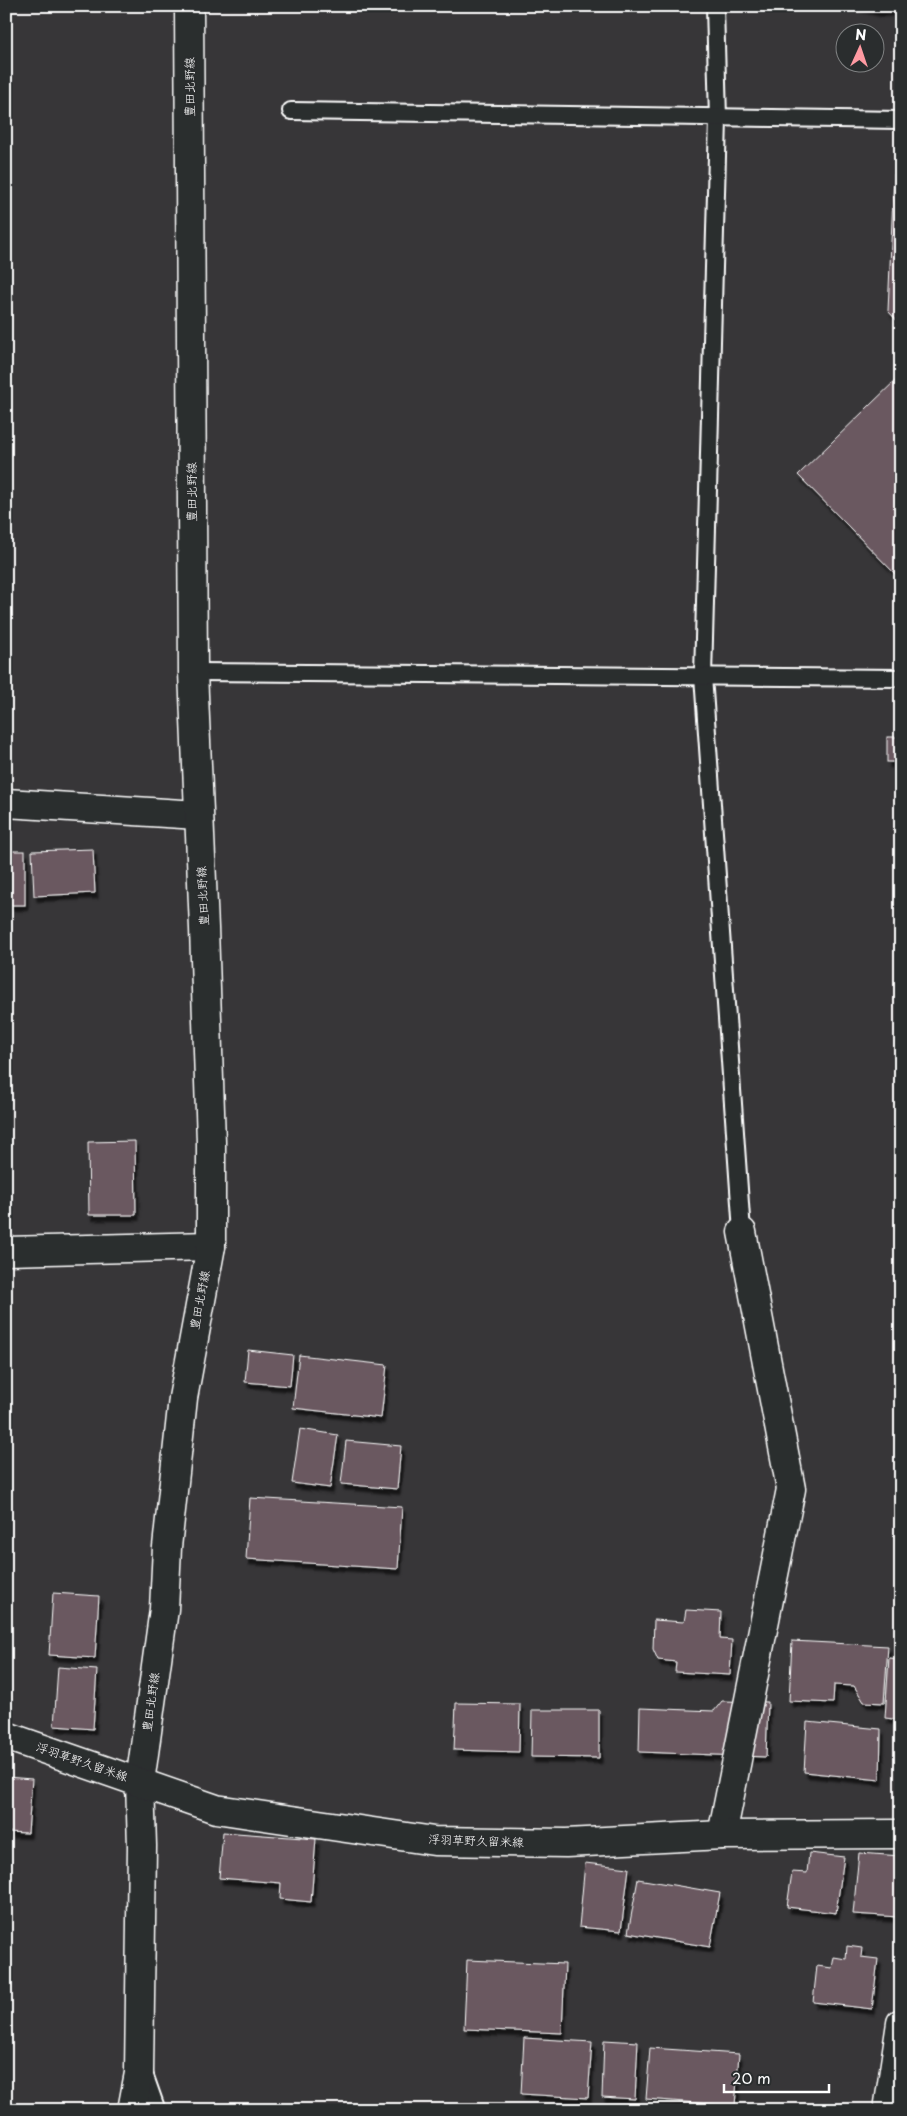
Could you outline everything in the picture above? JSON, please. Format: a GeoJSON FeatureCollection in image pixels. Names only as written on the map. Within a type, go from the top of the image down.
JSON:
{"type":"FeatureCollection","features":[{"type":"Feature","properties":{"kind":"main road","name":"豊田北野線"},"geometry":{"type":"LineString","coordinates":[[132,2110],[139,2072],[142,1846],[140,1782],[164,1609],[167,1547],[183,1398],[211,1246],[211,1142],[205,937],[193,672],[189,6]]}},
{"type":"Feature","properties":{"kind":"main road"},"geometry":{"type":"LineString","coordinates":[[6,803],[198,814]]}},
{"type":"Feature","properties":{"kind":"main road"},"geometry":{"type":"LineString","coordinates":[[722,1835],[791,1489],[742,1232]]}},
{"type":"Feature","properties":{"kind":"main road"},"geometry":{"type":"LineString","coordinates":[[6,1251],[211,1246]]}},
{"type":"Feature","properties":{"kind":"main road","name":"浮羽草野久留米線"},"geometry":{"type":"LineString","coordinates":[[6,1736],[216,1809],[434,1841],[566,1843],[722,1835],[901,1834]]}},
{"type":"Feature","properties":{"kind":"main road"},"geometry":{"type":"LineString","coordinates":[[888,2110],[901,2023]]}},
{"type":"Feature","properties":{"kind":"street"},"geometry":{"type":"LineString","coordinates":[[139,2072],[152,2110]]}},
{"type":"Feature","properties":{"kind":"lane"},"geometry":{"type":"LineString","coordinates":[[715,6],[718,119],[703,676],[742,1232]]}},
{"type":"Feature","properties":{"kind":"lane"},"geometry":{"type":"LineString","coordinates":[[291,111],[718,119],[901,120]]}},
{"type":"Feature","properties":{"kind":"lane"},"geometry":{"type":"LineString","coordinates":[[193,672],[901,678]]}},
{"type":"Feature","properties":{"kind":"building"},"geometry":{"type":"Polygon","coordinates":[[[857,6],[901,6],[901,10],[878,11],[857,6]]]}},
{"type":"Feature","properties":{"kind":"building"},"geometry":{"type":"Polygon","coordinates":[[[894,174],[901,174],[901,325],[888,311],[894,174]]]}},
{"type":"Feature","properties":{"kind":"building"},"geometry":{"type":"Polygon","coordinates":[[[901,375],[901,580],[798,475],[901,375]]]}},
{"type":"Feature","properties":{"kind":"building"},"geometry":{"type":"Polygon","coordinates":[[[887,737],[901,737],[901,762],[887,762],[887,737]]]}},
{"type":"Feature","properties":{"kind":"building"},"geometry":{"type":"Polygon","coordinates":[[[93,849],[95,893],[34,896],[32,851],[93,849]]]}},
{"type":"Feature","properties":{"kind":"building"},"geometry":{"type":"Polygon","coordinates":[[[6,851],[25,851],[25,905],[6,905],[6,851]]]}},
{"type":"Feature","properties":{"kind":"building"},"geometry":{"type":"Polygon","coordinates":[[[135,1141],[136,1215],[89,1215],[88,1142],[135,1141]]]}},
{"type":"Feature","properties":{"kind":"building"},"geometry":{"type":"Polygon","coordinates":[[[248,1350],[293,1355],[290,1386],[245,1382],[248,1350]]]}},
{"type":"Feature","properties":{"kind":"building"},"geometry":{"type":"Polygon","coordinates":[[[299,1355],[387,1365],[381,1418],[293,1408],[299,1355]]]}},
{"type":"Feature","properties":{"kind":"building"},"geometry":{"type":"Polygon","coordinates":[[[300,1429],[338,1435],[330,1488],[292,1483],[300,1429]]]}},
{"type":"Feature","properties":{"kind":"building"},"geometry":{"type":"Polygon","coordinates":[[[346,1441],[401,1446],[397,1489],[341,1484],[346,1441]]]}},
{"type":"Feature","properties":{"kind":"building"},"geometry":{"type":"Polygon","coordinates":[[[250,1498],[402,1507],[398,1569],[246,1559],[250,1498]]]}},
{"type":"Feature","properties":{"kind":"building"},"geometry":{"type":"Polygon","coordinates":[[[53,1593],[99,1596],[95,1658],[49,1655],[53,1593]]]}},
{"type":"Feature","properties":{"kind":"building"},"geometry":{"type":"Polygon","coordinates":[[[686,1610],[721,1612],[720,1639],[732,1640],[730,1675],[675,1672],[676,1662],[658,1660],[653,1649],[654,1620],[684,1622],[686,1610]]]}},
{"type":"Feature","properties":{"kind":"building"},"geometry":{"type":"Polygon","coordinates":[[[792,1641],[888,1646],[884,1703],[864,1702],[854,1686],[834,1685],[833,1703],[789,1701],[792,1641]]]}},
{"type":"Feature","properties":{"kind":"building"},"geometry":{"type":"Polygon","coordinates":[[[889,1658],[901,1659],[901,1720],[885,1718],[889,1658]]]}},
{"type":"Feature","properties":{"kind":"building"},"geometry":{"type":"Polygon","coordinates":[[[58,1667],[97,1670],[93,1729],[54,1726],[58,1667]]]}},
{"type":"Feature","properties":{"kind":"building"},"geometry":{"type":"Polygon","coordinates":[[[722,1701],[768,1702],[766,1757],[639,1752],[640,1708],[714,1711],[722,1701]]]}},
{"type":"Feature","properties":{"kind":"building"},"geometry":{"type":"Polygon","coordinates":[[[456,1703],[520,1704],[519,1752],[454,1750],[456,1703]]]}},
{"type":"Feature","properties":{"kind":"building"},"geometry":{"type":"Polygon","coordinates":[[[532,1710],[599,1710],[599,1758],[531,1757],[532,1710]]]}},
{"type":"Feature","properties":{"kind":"building"},"geometry":{"type":"Polygon","coordinates":[[[807,1722],[881,1729],[880,1780],[804,1772],[807,1722]]]}},
{"type":"Feature","properties":{"kind":"building"},"geometry":{"type":"Polygon","coordinates":[[[6,1777],[32,1779],[28,1833],[6,1832],[6,1777]]]}},
{"type":"Feature","properties":{"kind":"building"},"geometry":{"type":"Polygon","coordinates":[[[223,1832],[316,1839],[311,1902],[280,1899],[281,1883],[219,1878],[223,1832]]]}},
{"type":"Feature","properties":{"kind":"building"},"geometry":{"type":"Polygon","coordinates":[[[809,1853],[844,1857],[836,1913],[787,1907],[792,1872],[807,1873],[809,1853]]]}},
{"type":"Feature","properties":{"kind":"building"},"geometry":{"type":"Polygon","coordinates":[[[859,1853],[901,1856],[898,1917],[853,1914],[859,1853]]]}},
{"type":"Feature","properties":{"kind":"building"},"geometry":{"type":"Polygon","coordinates":[[[585,1863],[629,1868],[621,1931],[579,1927],[585,1863]]]}},
{"type":"Feature","properties":{"kind":"building"},"geometry":{"type":"Polygon","coordinates":[[[638,1879],[720,1893],[710,1947],[628,1933],[638,1879]]]}},
{"type":"Feature","properties":{"kind":"building"},"geometry":{"type":"Polygon","coordinates":[[[847,1946],[862,1948],[861,1957],[878,1959],[872,2009],[813,2002],[817,1966],[832,1968],[834,1957],[846,1959],[847,1946]]]}},
{"type":"Feature","properties":{"kind":"building"},"geometry":{"type":"Polygon","coordinates":[[[467,1960],[565,1964],[562,2033],[464,2029],[467,1960]]]}},
{"type":"Feature","properties":{"kind":"building"},"geometry":{"type":"Polygon","coordinates":[[[524,2038],[592,2042],[588,2098],[521,2094],[524,2038]]]}},
{"type":"Feature","properties":{"kind":"building"},"geometry":{"type":"Polygon","coordinates":[[[604,2040],[638,2042],[635,2099],[602,2097],[604,2040]]]}},
{"type":"Feature","properties":{"kind":"building"},"geometry":{"type":"Polygon","coordinates":[[[650,2048],[739,2054],[735,2106],[646,2099],[650,2048]]]}}]}
